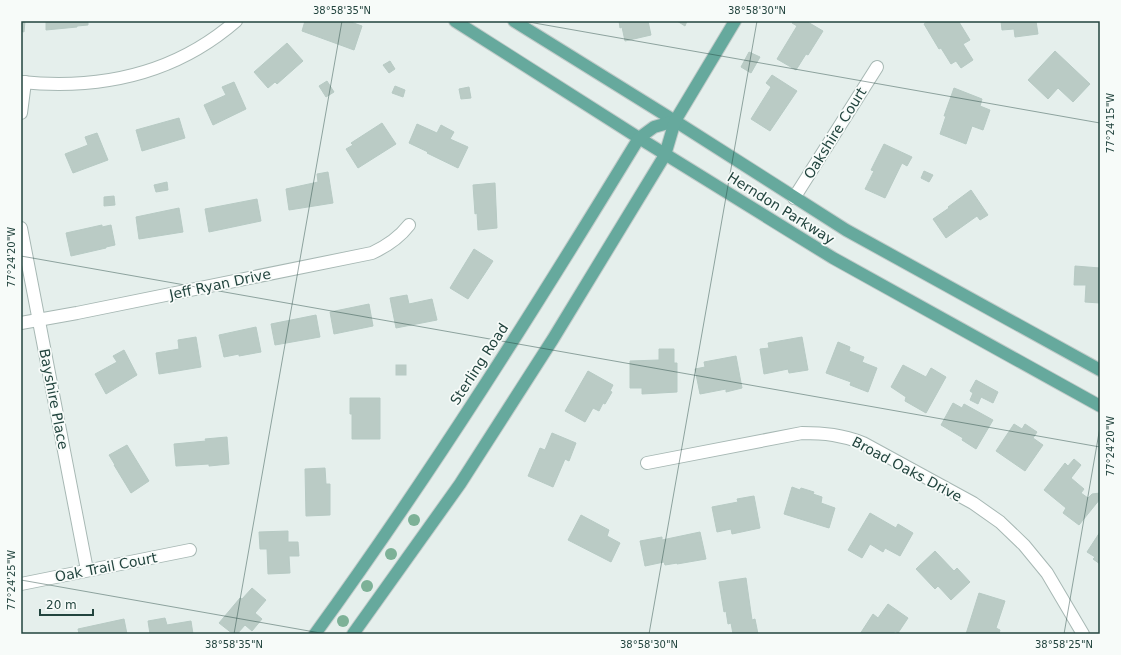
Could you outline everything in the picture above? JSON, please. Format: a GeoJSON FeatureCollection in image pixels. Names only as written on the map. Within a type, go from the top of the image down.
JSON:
{"type":"FeatureCollection","features":[{"type":"Feature","properties":{"kind":"main road","name":"Herndon Parkway"},"geometry":{"type":"LineString","coordinates":[[455,21],[665,155],[833,258],[1100,406]]}},
{"type":"Feature","properties":{"kind":"main road","name":"Herndon Parkway"},"geometry":{"type":"LineString","coordinates":[[514,21],[846,230],[1100,370]]}},
{"type":"Feature","properties":{"kind":"main road"},"geometry":{"type":"LineString","coordinates":[[353,634],[460,484],[553,339],[665,155],[675,121],[735,21]]}},
{"type":"Feature","properties":{"kind":"main road","name":"Sterling Road"},"geometry":{"type":"LineString","coordinates":[[315,634],[412,496],[554,277],[639,138],[654,127],[675,121]]}},
{"type":"Feature","properties":{"kind":"street"},"geometry":{"type":"LineString","coordinates":[[21,114],[23,82],[62,85],[97,83],[129,77],[162,66],[195,50],[224,32],[236,21]]}},
{"type":"Feature","properties":{"kind":"street","name":"Oakshire Court"},"geometry":{"type":"LineString","coordinates":[[794,198],[877,67]]}},
{"type":"Feature","properties":{"kind":"street","name":"Jeff Ryan Drive"},"geometry":{"type":"LineString","coordinates":[[21,323],[372,253],[388,246],[410,225]]}},
{"type":"Feature","properties":{"kind":"street","name":"Bayshire Place"},"geometry":{"type":"LineString","coordinates":[[21,228],[87,570]]}},
{"type":"Feature","properties":{"kind":"street","name":"Broad Oaks Drive"},"geometry":{"type":"LineString","coordinates":[[648,463],[802,433],[824,433],[846,437],[863,443],[973,503],[1000,522],[1024,545],[1047,573],[1083,634]]}},
{"type":"Feature","properties":{"kind":"street","name":"Oak Trail Court"},"geometry":{"type":"LineString","coordinates":[[21,584],[190,550]]}},
{"type":"Feature","properties":{"kind":"building"},"geometry":{"type":"Polygon","coordinates":[[[21,21],[25,21],[24,32],[21,31],[21,21]]]}},
{"type":"Feature","properties":{"kind":"building"},"geometry":{"type":"Polygon","coordinates":[[[46,21],[88,21],[88,25],[46,30],[46,21]]]}},
{"type":"Feature","properties":{"kind":"building"},"geometry":{"type":"Polygon","coordinates":[[[305,21],[348,21],[362,26],[354,50],[302,31],[305,21]]]}},
{"type":"Feature","properties":{"kind":"building"},"geometry":{"type":"Polygon","coordinates":[[[619,21],[648,21],[651,35],[625,41],[619,21]]]}},
{"type":"Feature","properties":{"kind":"building"},"geometry":{"type":"Polygon","coordinates":[[[677,21],[687,21],[685,26],[677,21]]]}},
{"type":"Feature","properties":{"kind":"building"},"geometry":{"type":"Polygon","coordinates":[[[794,21],[806,21],[823,31],[808,55],[806,54],[796,70],[777,59],[797,26],[792,23],[794,21]]]}},
{"type":"Feature","properties":{"kind":"building"},"geometry":{"type":"Polygon","coordinates":[[[928,21],[961,21],[959,22],[970,40],[963,44],[973,60],[961,68],[956,61],[951,64],[941,48],[939,49],[924,24],[928,21]]]}},
{"type":"Feature","properties":{"kind":"building"},"geometry":{"type":"Polygon","coordinates":[[[1001,21],[1036,21],[1038,34],[1015,37],[1014,29],[1002,30],[1001,21]]]}},
{"type":"Feature","properties":{"kind":"building"},"geometry":{"type":"Polygon","coordinates":[[[287,43],[303,61],[277,84],[275,82],[268,88],[254,72],[287,43]]]}},
{"type":"Feature","properties":{"kind":"building"},"geometry":{"type":"Polygon","coordinates":[[[1055,51],[1090,84],[1073,102],[1058,88],[1048,99],[1028,80],[1055,51]]]}},
{"type":"Feature","properties":{"kind":"building"},"geometry":{"type":"Polygon","coordinates":[[[749,52],[760,57],[751,73],[741,67],[749,52]]]}},
{"type":"Feature","properties":{"kind":"building"},"geometry":{"type":"Polygon","coordinates":[[[390,61],[395,69],[389,73],[383,65],[390,61]]]}},
{"type":"Feature","properties":{"kind":"building"},"geometry":{"type":"Polygon","coordinates":[[[772,75],[797,91],[770,131],[751,119],[771,87],[766,83],[772,75]]]}},
{"type":"Feature","properties":{"kind":"building"},"geometry":{"type":"Polygon","coordinates":[[[327,81],[334,92],[326,97],[319,86],[327,81]]]}},
{"type":"Feature","properties":{"kind":"building"},"geometry":{"type":"Polygon","coordinates":[[[234,82],[246,109],[213,125],[204,105],[226,95],[222,87],[234,82]]]}},
{"type":"Feature","properties":{"kind":"building"},"geometry":{"type":"Polygon","coordinates":[[[395,86],[405,90],[403,97],[392,93],[395,86]]]}},
{"type":"Feature","properties":{"kind":"building"},"geometry":{"type":"Polygon","coordinates":[[[469,87],[471,98],[461,99],[459,89],[469,87]]]}},
{"type":"Feature","properties":{"kind":"building"},"geometry":{"type":"Polygon","coordinates":[[[954,88],[982,99],[980,106],[990,110],[983,130],[972,126],[966,144],[940,134],[946,116],[944,116],[954,88]]]}},
{"type":"Feature","properties":{"kind":"building"},"geometry":{"type":"Polygon","coordinates":[[[179,118],[185,138],[142,151],[136,130],[179,118]]]}},
{"type":"Feature","properties":{"kind":"building"},"geometry":{"type":"Polygon","coordinates":[[[382,123],[396,144],[358,168],[346,149],[353,145],[351,143],[382,123]]]}},
{"type":"Feature","properties":{"kind":"building"},"geometry":{"type":"Polygon","coordinates":[[[417,124],[437,133],[441,125],[454,132],[450,139],[468,147],[458,168],[409,143],[417,124]]]}},
{"type":"Feature","properties":{"kind":"building"},"geometry":{"type":"Polygon","coordinates":[[[97,133],[108,160],[73,173],[65,154],[88,145],[85,137],[97,133]]]}},
{"type":"Feature","properties":{"kind":"building"},"geometry":{"type":"Polygon","coordinates":[[[884,144],[912,157],[907,166],[902,163],[885,198],[865,189],[874,171],[871,170],[884,144]]]}},
{"type":"Feature","properties":{"kind":"building"},"geometry":{"type":"Polygon","coordinates":[[[924,171],[933,175],[929,182],[921,178],[924,171]]]}},
{"type":"Feature","properties":{"kind":"building"},"geometry":{"type":"Polygon","coordinates":[[[328,172],[333,203],[289,210],[286,189],[318,182],[317,174],[328,172]]]}},
{"type":"Feature","properties":{"kind":"building"},"geometry":{"type":"Polygon","coordinates":[[[167,182],[168,190],[156,192],[154,185],[167,182]]]}},
{"type":"Feature","properties":{"kind":"building"},"geometry":{"type":"Polygon","coordinates":[[[495,183],[497,228],[478,230],[477,213],[475,214],[473,185],[495,183]]]}},
{"type":"Feature","properties":{"kind":"building"},"geometry":{"type":"Polygon","coordinates":[[[971,190],[988,215],[980,220],[977,216],[946,238],[933,219],[971,190]]]}},
{"type":"Feature","properties":{"kind":"building"},"geometry":{"type":"Polygon","coordinates":[[[114,196],[115,205],[104,206],[104,197],[114,196]]]}},
{"type":"Feature","properties":{"kind":"building"},"geometry":{"type":"Polygon","coordinates":[[[257,199],[261,221],[209,232],[205,209],[257,199]]]}},
{"type":"Feature","properties":{"kind":"building"},"geometry":{"type":"Polygon","coordinates":[[[179,208],[183,232],[139,239],[136,217],[179,208]]]}},
{"type":"Feature","properties":{"kind":"building"},"geometry":{"type":"Polygon","coordinates":[[[102,225],[102,227],[111,225],[115,245],[71,256],[66,233],[102,225]]]}},
{"type":"Feature","properties":{"kind":"building"},"geometry":{"type":"Polygon","coordinates":[[[474,249],[493,261],[468,299],[450,288],[474,249]]]}},
{"type":"Feature","properties":{"kind":"building"},"geometry":{"type":"Polygon","coordinates":[[[1075,266],[1100,268],[1100,303],[1085,302],[1086,285],[1074,285],[1075,266]]]}},
{"type":"Feature","properties":{"kind":"building"},"geometry":{"type":"Polygon","coordinates":[[[407,295],[409,304],[432,299],[437,320],[396,328],[390,298],[407,295]]]}},
{"type":"Feature","properties":{"kind":"building"},"geometry":{"type":"Polygon","coordinates":[[[369,304],[373,326],[334,334],[330,312],[369,304]]]}},
{"type":"Feature","properties":{"kind":"building"},"geometry":{"type":"Polygon","coordinates":[[[316,315],[320,337],[275,345],[271,324],[316,315]]]}},
{"type":"Feature","properties":{"kind":"building"},"geometry":{"type":"Polygon","coordinates":[[[256,327],[261,352],[224,357],[219,335],[256,327]]]}},
{"type":"Feature","properties":{"kind":"building"},"geometry":{"type":"Polygon","coordinates":[[[196,337],[201,367],[159,374],[156,353],[179,349],[178,340],[196,337]]]}},
{"type":"Feature","properties":{"kind":"building"},"geometry":{"type":"Polygon","coordinates":[[[802,337],[808,370],[789,373],[788,369],[764,374],[760,349],[769,348],[768,343],[802,337]]]}},
{"type":"Feature","properties":{"kind":"building"},"geometry":{"type":"Polygon","coordinates":[[[838,342],[850,347],[849,351],[864,357],[862,362],[877,368],[868,392],[850,385],[851,382],[826,373],[838,342]]]}},
{"type":"Feature","properties":{"kind":"building"},"geometry":{"type":"Polygon","coordinates":[[[659,349],[674,349],[674,363],[677,363],[677,392],[642,394],[642,388],[630,388],[630,361],[659,360],[659,349]]]}},
{"type":"Feature","properties":{"kind":"building"},"geometry":{"type":"Polygon","coordinates":[[[124,350],[137,375],[106,394],[95,374],[117,362],[113,356],[124,350]]]}},
{"type":"Feature","properties":{"kind":"building"},"geometry":{"type":"Polygon","coordinates":[[[736,356],[742,388],[726,392],[726,389],[700,394],[695,369],[705,367],[704,362],[736,356]]]}},
{"type":"Feature","properties":{"kind":"building"},"geometry":{"type":"Polygon","coordinates":[[[396,365],[406,365],[406,375],[396,375],[396,365]]]}},
{"type":"Feature","properties":{"kind":"building"},"geometry":{"type":"Polygon","coordinates":[[[903,365],[926,377],[931,368],[946,377],[926,413],[905,401],[906,397],[891,387],[903,365]]]}},
{"type":"Feature","properties":{"kind":"building"},"geometry":{"type":"Polygon","coordinates":[[[588,371],[613,385],[610,391],[612,392],[605,404],[603,403],[599,411],[593,408],[585,422],[565,411],[588,371]]]}},
{"type":"Feature","properties":{"kind":"building"},"geometry":{"type":"Polygon","coordinates":[[[976,380],[998,392],[993,403],[981,397],[978,404],[970,400],[973,393],[970,391],[976,380]]]}},
{"type":"Feature","properties":{"kind":"building"},"geometry":{"type":"Polygon","coordinates":[[[350,398],[380,398],[380,439],[352,439],[352,414],[350,414],[350,398]]]}},
{"type":"Feature","properties":{"kind":"building"},"geometry":{"type":"Polygon","coordinates":[[[953,403],[962,408],[964,404],[993,420],[976,449],[962,440],[963,438],[941,425],[953,403]]]}},
{"type":"Feature","properties":{"kind":"building"},"geometry":{"type":"Polygon","coordinates":[[[1014,424],[1022,429],[1025,424],[1037,432],[1033,438],[1043,445],[1025,471],[996,451],[1014,424]]]}},
{"type":"Feature","properties":{"kind":"building"},"geometry":{"type":"Polygon","coordinates":[[[552,433],[576,443],[569,461],[565,459],[553,487],[528,476],[540,448],[545,450],[552,433]]]}},
{"type":"Feature","properties":{"kind":"building"},"geometry":{"type":"Polygon","coordinates":[[[227,437],[229,464],[209,466],[209,464],[176,466],[174,444],[206,441],[205,439],[227,437]]]}},
{"type":"Feature","properties":{"kind":"building"},"geometry":{"type":"Polygon","coordinates":[[[127,445],[149,481],[131,493],[109,455],[127,445]]]}},
{"type":"Feature","properties":{"kind":"building"},"geometry":{"type":"Polygon","coordinates":[[[1074,459],[1081,465],[1071,478],[1084,489],[1081,493],[1088,498],[1092,494],[1100,493],[1100,499],[1079,525],[1063,513],[1066,508],[1044,490],[1065,463],[1068,466],[1074,459]]]}},
{"type":"Feature","properties":{"kind":"building"},"geometry":{"type":"Polygon","coordinates":[[[325,468],[326,484],[330,484],[330,515],[306,516],[305,469],[325,468]]]}},
{"type":"Feature","properties":{"kind":"building"},"geometry":{"type":"Polygon","coordinates":[[[792,487],[814,492],[813,494],[822,497],[821,503],[835,508],[829,528],[784,514],[792,487]]]}},
{"type":"Feature","properties":{"kind":"building"},"geometry":{"type":"Polygon","coordinates":[[[754,496],[760,528],[732,534],[731,529],[717,532],[712,507],[738,502],[737,499],[754,496]]]}},
{"type":"Feature","properties":{"kind":"building"},"geometry":{"type":"Polygon","coordinates":[[[870,513],[896,528],[898,524],[913,533],[900,556],[885,548],[883,552],[870,544],[862,558],[848,550],[870,513]]]}},
{"type":"Feature","properties":{"kind":"building"},"geometry":{"type":"Polygon","coordinates":[[[581,515],[609,530],[607,536],[620,543],[611,562],[568,540],[581,515]]]}},
{"type":"Feature","properties":{"kind":"building"},"geometry":{"type":"Polygon","coordinates":[[[288,531],[288,542],[298,542],[299,556],[289,556],[290,573],[268,574],[267,549],[260,549],[259,532],[288,531]]]}},
{"type":"Feature","properties":{"kind":"building"},"geometry":{"type":"Polygon","coordinates":[[[700,532],[706,559],[665,565],[664,562],[645,566],[640,541],[662,537],[662,540],[700,532]]]}},
{"type":"Feature","properties":{"kind":"building"},"geometry":{"type":"Polygon","coordinates":[[[1100,532],[1100,564],[1093,559],[1095,557],[1087,552],[1100,532]]]}},
{"type":"Feature","properties":{"kind":"building"},"geometry":{"type":"Polygon","coordinates":[[[935,551],[954,571],[957,568],[970,582],[951,600],[938,586],[935,589],[916,569],[935,551]]]}},
{"type":"Feature","properties":{"kind":"building"},"geometry":{"type":"Polygon","coordinates":[[[746,578],[752,620],[755,619],[758,634],[733,634],[731,623],[728,624],[726,611],[724,612],[719,582],[746,578]]]}},
{"type":"Feature","properties":{"kind":"building"},"geometry":{"type":"Polygon","coordinates":[[[252,588],[266,600],[255,613],[262,619],[252,631],[245,625],[237,634],[233,634],[219,623],[240,598],[242,599],[252,588]]]}},
{"type":"Feature","properties":{"kind":"building"},"geometry":{"type":"Polygon","coordinates":[[[979,593],[1005,601],[996,628],[1000,630],[999,634],[966,634],[979,593]]]}},
{"type":"Feature","properties":{"kind":"building"},"geometry":{"type":"Polygon","coordinates":[[[888,604],[908,618],[898,633],[895,631],[893,634],[860,634],[873,614],[878,618],[888,604]]]}},
{"type":"Feature","properties":{"kind":"building"},"geometry":{"type":"Polygon","coordinates":[[[165,618],[167,625],[191,621],[193,634],[150,634],[148,621],[165,618]]]}},
{"type":"Feature","properties":{"kind":"building"},"geometry":{"type":"Polygon","coordinates":[[[124,619],[127,634],[79,634],[78,629],[124,619]]]}}]}
